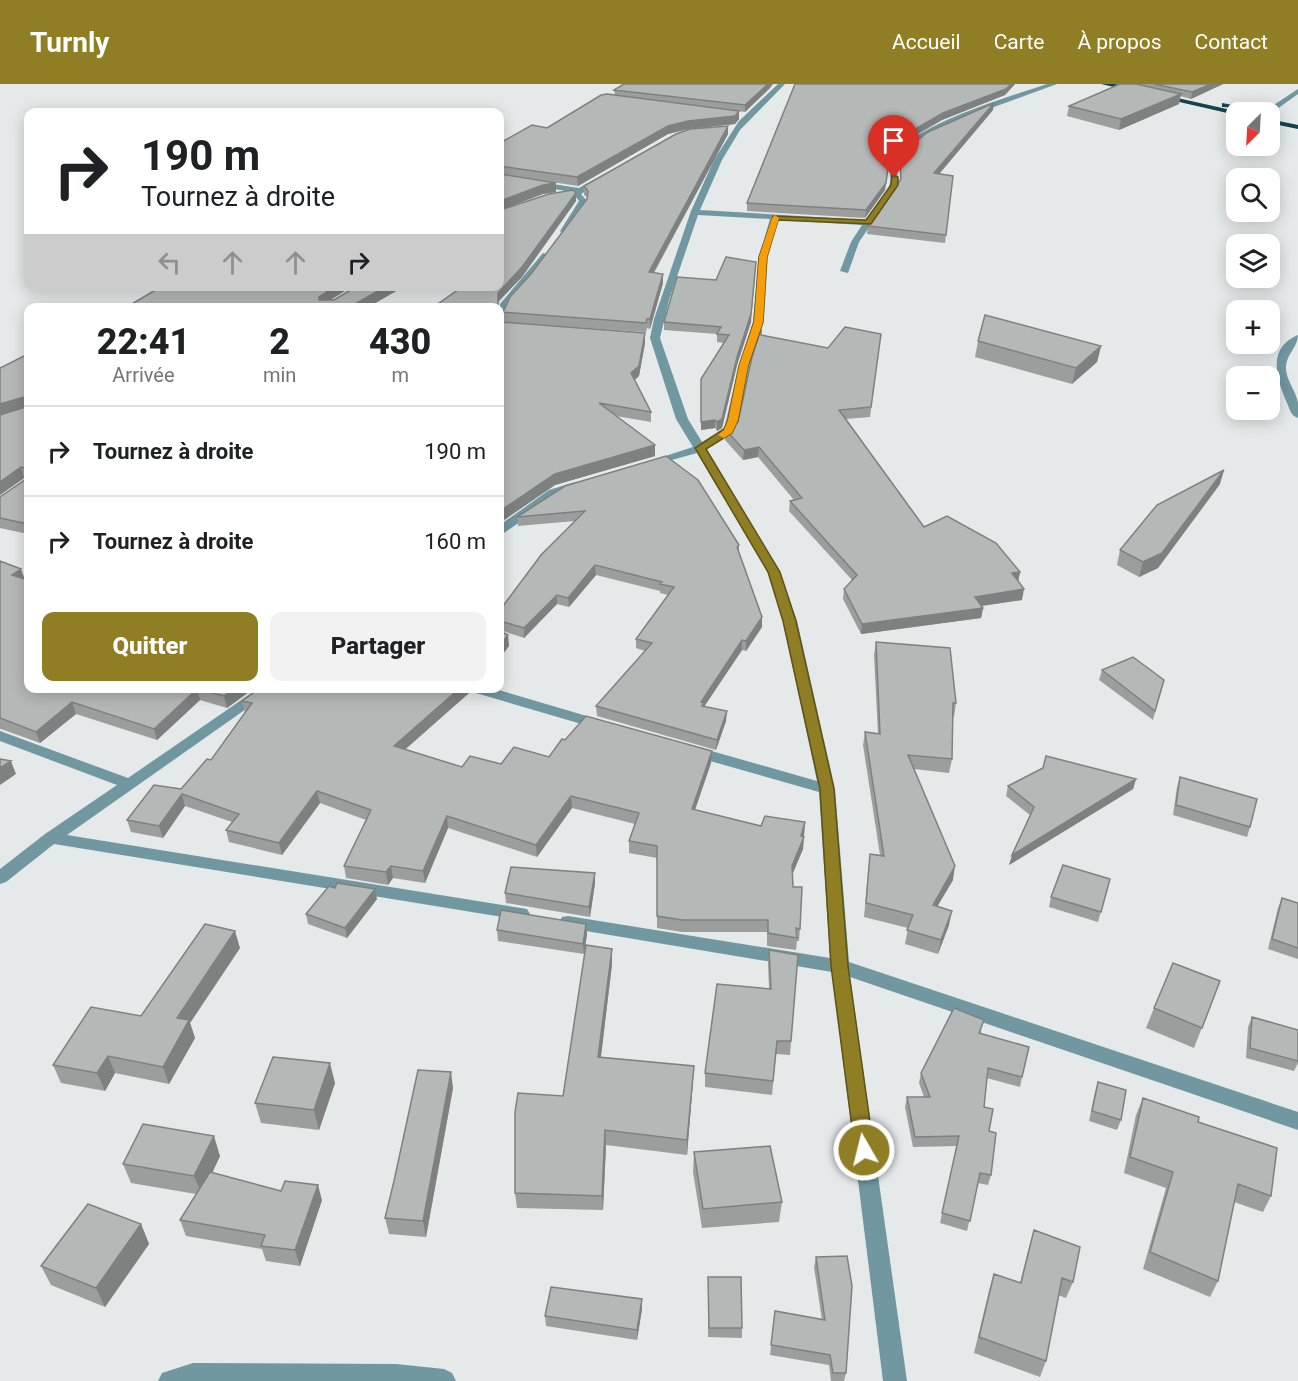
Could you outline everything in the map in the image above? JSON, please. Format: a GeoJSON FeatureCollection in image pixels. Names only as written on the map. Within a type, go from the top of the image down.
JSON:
{"type":"FeatureCollection","features":[{"type":"Feature","properties":{"kind":"highway"},"geometry":{"type":"LineString","coordinates":[[1105,84],[1226,111]]}},
{"type":"Feature","properties":{"kind":"highway"},"geometry":{"type":"LineString","coordinates":[[1132,84],[1226,105]]}},
{"type":"Feature","properties":{"kind":"highway"},"geometry":{"type":"LineString","coordinates":[[1280,117],[1298,121]]}},
{"type":"Feature","properties":{"kind":"highway"},"geometry":{"type":"LineString","coordinates":[[1280,123],[1298,127]]}},
{"type":"Feature","properties":{"kind":"street"},"geometry":{"type":"LineString","coordinates":[[782,84],[738,122],[715,164],[695,212],[656,326],[649,338],[682,418],[774,572],[790,621],[827,789],[840,966],[895,1381]]}},
{"type":"Feature","properties":{"kind":"street"},"geometry":{"type":"LineString","coordinates":[[845,271],[855,242],[894,185],[893,167],[897,156],[923,135],[969,113],[1054,84]]}},
{"type":"Feature","properties":{"kind":"street"},"geometry":{"type":"LineString","coordinates":[[1280,105],[1298,91]]}},
{"type":"Feature","properties":{"kind":"street"},"geometry":{"type":"LineString","coordinates":[[557,196],[578,192],[615,172]]}},
{"type":"Feature","properties":{"kind":"street"},"geometry":{"type":"LineString","coordinates":[[504,179],[578,192]]}},
{"type":"Feature","properties":{"kind":"street"},"geometry":{"type":"LineString","coordinates":[[504,307],[527,280],[581,206],[583,201],[578,192]]}},
{"type":"Feature","properties":{"kind":"street"},"geometry":{"type":"LineString","coordinates":[[695,212],[869,223]]}},
{"type":"Feature","properties":{"kind":"street"},"geometry":{"type":"LineString","coordinates":[[636,468],[700,448],[729,431],[744,366],[758,322],[763,257],[775,218]]}},
{"type":"Feature","properties":{"kind":"street"},"geometry":{"type":"LineString","coordinates":[[1298,338],[1285,350],[1280,368],[1298,415]]}},
{"type":"Feature","properties":{"kind":"street"},"geometry":{"type":"LineString","coordinates":[[504,527],[553,493],[582,484]]}},
{"type":"Feature","properties":{"kind":"street"},"geometry":{"type":"LineString","coordinates":[[0,878],[51,838],[262,693]]}},
{"type":"Feature","properties":{"kind":"street"},"geometry":{"type":"LineString","coordinates":[[491,693],[616,729]]}},
{"type":"Feature","properties":{"kind":"street"},"geometry":{"type":"LineString","coordinates":[[0,736],[130,784]]}},
{"type":"Feature","properties":{"kind":"street"},"geometry":{"type":"LineString","coordinates":[[682,748],[827,789]]}},
{"type":"Feature","properties":{"kind":"street"},"geometry":{"type":"LineString","coordinates":[[51,838],[840,966],[1298,1121]]}},
{"type":"Feature","properties":{"kind":"street"},"geometry":{"type":"LineString","coordinates":[[170,1381],[193,1374],[396,1375],[444,1381]]}},
{"type":"Feature","properties":{"kind":"building"},"geometry":{"type":"Polygon","coordinates":[[[624,84],[768,84],[745,105],[614,90],[624,84]]]}},
{"type":"Feature","properties":{"kind":"building"},"geometry":{"type":"Polygon","coordinates":[[[795,84],[1011,84],[1006,89],[943,113],[905,135],[890,151],[886,183],[866,210],[747,203],[795,84]]]}},
{"type":"Feature","properties":{"kind":"building"},"geometry":{"type":"Polygon","coordinates":[[[1120,84],[1136,84],[1181,94],[1121,119],[1069,106],[1120,84]]]}},
{"type":"Feature","properties":{"kind":"building"},"geometry":{"type":"Polygon","coordinates":[[[1154,84],[1211,84],[1192,92],[1154,84]]]}},
{"type":"Feature","properties":{"kind":"building"},"geometry":{"type":"Polygon","coordinates":[[[601,95],[739,111],[735,116],[688,121],[668,126],[577,177],[504,167],[504,141],[532,125],[547,128],[601,95]]]}},
{"type":"Feature","properties":{"kind":"building"},"geometry":{"type":"Polygon","coordinates":[[[994,103],[934,173],[953,176],[946,235],[868,226],[901,179],[900,160],[903,152],[928,132],[994,103]]]}},
{"type":"Feature","properties":{"kind":"building"},"geometry":{"type":"Polygon","coordinates":[[[728,126],[649,272],[663,274],[650,319],[647,319],[646,323],[504,312],[510,297],[531,274],[587,199],[588,191],[584,186],[676,134],[690,129],[728,126]]]}},
{"type":"Feature","properties":{"kind":"building"},"geometry":{"type":"Polygon","coordinates":[[[504,175],[556,183],[543,185],[504,200],[504,175]]]}},
{"type":"Feature","properties":{"kind":"building"},"geometry":{"type":"Polygon","coordinates":[[[573,190],[576,193],[522,267],[504,286],[504,209],[549,194],[573,190]]]}},
{"type":"Feature","properties":{"kind":"building"},"geometry":{"type":"Polygon","coordinates":[[[726,257],[756,262],[751,314],[737,357],[722,419],[717,422],[715,420],[701,422],[701,379],[729,335],[717,334],[721,327],[664,322],[677,277],[716,280],[726,257]]]}},
{"type":"Feature","properties":{"kind":"building"},"geometry":{"type":"Polygon","coordinates":[[[154,291],[328,291],[319,297],[319,300],[334,300],[349,291],[378,291],[357,303],[133,303],[154,291]]]}},
{"type":"Feature","properties":{"kind":"building"},"geometry":{"type":"Polygon","coordinates":[[[456,291],[500,291],[498,303],[439,303],[456,291]]]}},
{"type":"Feature","properties":{"kind":"building"},"geometry":{"type":"Polygon","coordinates":[[[985,315],[1101,346],[1076,368],[978,341],[985,315]]]}},
{"type":"Feature","properties":{"kind":"building"},"geometry":{"type":"Polygon","coordinates":[[[504,322],[645,333],[639,366],[631,373],[651,412],[599,403],[655,445],[555,474],[504,508],[504,322]]]}},
{"type":"Feature","properties":{"kind":"building"},"geometry":{"type":"Polygon","coordinates":[[[845,327],[881,334],[871,407],[839,410],[924,527],[947,516],[996,543],[1020,572],[1012,573],[1024,589],[975,597],[983,608],[862,624],[844,589],[857,575],[790,501],[802,498],[759,447],[744,450],[726,430],[738,422],[752,357],[761,329],[761,335],[828,348],[845,327]]]}},
{"type":"Feature","properties":{"kind":"building"},"geometry":{"type":"Polygon","coordinates":[[[24,356],[24,397],[0,404],[0,368],[24,356]]]}},
{"type":"Feature","properties":{"kind":"building"},"geometry":{"type":"Polygon","coordinates":[[[24,408],[24,468],[21,467],[0,482],[0,415],[24,408]]]}},
{"type":"Feature","properties":{"kind":"building"},"geometry":{"type":"Polygon","coordinates":[[[666,456],[698,480],[739,545],[737,547],[762,617],[746,641],[742,640],[701,702],[704,703],[702,706],[727,711],[717,740],[596,706],[652,643],[636,639],[674,587],[595,565],[568,598],[557,595],[524,628],[504,622],[504,605],[541,555],[585,511],[517,517],[565,486],[666,456]]]}},
{"type":"Feature","properties":{"kind":"building"},"geometry":{"type":"Polygon","coordinates":[[[1224,470],[1162,553],[1143,562],[1120,550],[1157,505],[1224,470]]]}},
{"type":"Feature","properties":{"kind":"building"},"geometry":{"type":"Polygon","coordinates":[[[24,480],[24,523],[0,518],[0,497],[24,480]]]}},
{"type":"Feature","properties":{"kind":"building"},"geometry":{"type":"Polygon","coordinates":[[[0,561],[21,569],[12,575],[24,579],[24,693],[193,693],[154,729],[72,702],[36,732],[0,718],[0,561]]]}},
{"type":"Feature","properties":{"kind":"building"},"geometry":{"type":"Polygon","coordinates":[[[876,642],[950,648],[956,703],[953,703],[952,759],[908,755],[955,866],[933,905],[952,911],[941,940],[907,930],[913,915],[866,903],[870,854],[884,856],[865,732],[880,734],[876,642]]]}},
{"type":"Feature","properties":{"kind":"building"},"geometry":{"type":"Polygon","coordinates":[[[1133,657],[1164,680],[1155,711],[1102,670],[1133,657]]]}},
{"type":"Feature","properties":{"kind":"building"},"geometry":{"type":"Polygon","coordinates":[[[212,693],[228,693],[224,696],[212,693]]]}},
{"type":"Feature","properties":{"kind":"building"},"geometry":{"type":"Polygon","coordinates":[[[253,693],[454,693],[394,746],[462,767],[470,756],[501,764],[514,747],[549,757],[562,739],[565,740],[586,716],[712,751],[692,809],[761,826],[765,816],[805,822],[801,836],[804,837],[792,866],[793,887],[802,887],[800,929],[796,928],[797,938],[768,933],[768,920],[682,920],[657,916],[657,846],[629,841],[639,813],[571,796],[536,845],[447,816],[423,871],[391,866],[386,872],[344,866],[371,810],[317,791],[279,843],[226,830],[239,814],[182,794],[159,826],[127,820],[154,785],[181,789],[207,759],[211,760],[252,703],[242,701],[253,693]]]}},
{"type":"Feature","properties":{"kind":"building"},"geometry":{"type":"Polygon","coordinates":[[[1046,756],[1136,779],[1012,855],[1034,807],[1008,786],[1043,768],[1046,756]]]}},
{"type":"Feature","properties":{"kind":"building"},"geometry":{"type":"Polygon","coordinates":[[[0,759],[11,761],[0,768],[0,759]]]}},
{"type":"Feature","properties":{"kind":"building"},"geometry":{"type":"Polygon","coordinates":[[[1180,777],[1257,799],[1250,827],[1176,805],[1180,777]]]}},
{"type":"Feature","properties":{"kind":"building"},"geometry":{"type":"Polygon","coordinates":[[[1063,865],[1110,879],[1101,912],[1051,897],[1063,865]]]}},
{"type":"Feature","properties":{"kind":"building"},"geometry":{"type":"Polygon","coordinates":[[[511,867],[595,873],[589,907],[505,893],[511,867]]]}},
{"type":"Feature","properties":{"kind":"building"},"geometry":{"type":"Polygon","coordinates":[[[337,883],[375,889],[345,928],[306,914],[329,886],[335,888],[337,883]]]}},
{"type":"Feature","properties":{"kind":"building"},"geometry":{"type":"Polygon","coordinates":[[[1282,898],[1298,903],[1298,948],[1272,939],[1282,898]]]}},
{"type":"Feature","properties":{"kind":"building"},"geometry":{"type":"Polygon","coordinates":[[[501,910],[586,924],[583,944],[497,930],[501,910]]]}},
{"type":"Feature","properties":{"kind":"building"},"geometry":{"type":"Polygon","coordinates":[[[205,924],[235,931],[177,1018],[189,1020],[163,1067],[108,1056],[97,1073],[53,1065],[91,1007],[141,1016],[205,924]]]}},
{"type":"Feature","properties":{"kind":"building"},"geometry":{"type":"Polygon","coordinates":[[[586,945],[612,949],[598,1057],[694,1066],[687,1140],[605,1130],[602,1196],[515,1193],[515,1112],[518,1093],[563,1096],[586,945]]]}},
{"type":"Feature","properties":{"kind":"building"},"geometry":{"type":"Polygon","coordinates":[[[769,950],[798,955],[791,1041],[777,1041],[773,1081],[705,1073],[717,984],[771,989],[769,950]]]}},
{"type":"Feature","properties":{"kind":"building"},"geometry":{"type":"Polygon","coordinates":[[[1173,963],[1220,981],[1202,1028],[1154,1008],[1173,963]]]}},
{"type":"Feature","properties":{"kind":"building"},"geometry":{"type":"Polygon","coordinates":[[[954,1008],[984,1020],[979,1033],[1029,1047],[1022,1077],[988,1068],[984,1107],[993,1109],[989,1131],[996,1133],[991,1175],[980,1173],[970,1221],[942,1213],[959,1136],[915,1137],[907,1097],[930,1097],[921,1073],[954,1008]]]}},
{"type":"Feature","properties":{"kind":"building"},"geometry":{"type":"Polygon","coordinates":[[[1252,1017],[1298,1030],[1298,1061],[1250,1048],[1252,1017]]]}},
{"type":"Feature","properties":{"kind":"building"},"geometry":{"type":"Polygon","coordinates":[[[273,1057],[330,1063],[314,1110],[255,1103],[273,1057]]]}},
{"type":"Feature","properties":{"kind":"building"},"geometry":{"type":"Polygon","coordinates":[[[418,1070],[451,1072],[423,1221],[385,1218],[394,1181],[418,1070]]]}},
{"type":"Feature","properties":{"kind":"building"},"geometry":{"type":"Polygon","coordinates":[[[1098,1082],[1126,1090],[1121,1120],[1092,1111],[1098,1082]]]}},
{"type":"Feature","properties":{"kind":"building"},"geometry":{"type":"Polygon","coordinates":[[[1143,1098],[1199,1117],[1198,1122],[1277,1148],[1271,1196],[1238,1184],[1218,1281],[1150,1252],[1173,1172],[1130,1157],[1143,1098]]]}},
{"type":"Feature","properties":{"kind":"building"},"geometry":{"type":"Polygon","coordinates":[[[143,1124],[214,1136],[194,1176],[123,1164],[143,1124]]]}},
{"type":"Feature","properties":{"kind":"building"},"geometry":{"type":"Polygon","coordinates":[[[770,1146],[782,1202],[703,1209],[694,1152],[770,1146]]]}},
{"type":"Feature","properties":{"kind":"building"},"geometry":{"type":"Polygon","coordinates":[[[210,1172],[281,1191],[285,1181],[318,1185],[295,1250],[261,1246],[265,1235],[180,1220],[210,1172]]]}},
{"type":"Feature","properties":{"kind":"building"},"geometry":{"type":"Polygon","coordinates":[[[88,1204],[141,1224],[96,1288],[41,1266],[88,1204]]]}},
{"type":"Feature","properties":{"kind":"building"},"geometry":{"type":"Polygon","coordinates":[[[1034,1230],[1080,1247],[1073,1282],[1062,1278],[1046,1361],[979,1337],[994,1274],[1021,1283],[1034,1230]]]}},
{"type":"Feature","properties":{"kind":"building"},"geometry":{"type":"Polygon","coordinates":[[[847,1256],[852,1286],[846,1373],[833,1373],[830,1355],[771,1345],[775,1311],[825,1320],[816,1257],[847,1256]]]}},
{"type":"Feature","properties":{"kind":"building"},"geometry":{"type":"Polygon","coordinates":[[[708,1277],[741,1277],[742,1328],[709,1328],[708,1277]]]}},
{"type":"Feature","properties":{"kind":"building"},"geometry":{"type":"Polygon","coordinates":[[[551,1287],[642,1299],[637,1330],[545,1316],[551,1287]]]}},
{"type":"Feature","properties":{"kind":"slow traffic"},"geometry":{"type":"LineString","coordinates":[[724,435],[729,431],[733,420],[744,366],[758,322],[763,257],[775,218]]}},
{"type":"Feature","properties":{"kind":"route"},"geometry":{"type":"LineString","coordinates":[[864,1150],[840,966],[827,789],[798,666],[790,621],[774,572],[700,448],[729,431],[733,420],[744,366],[758,322],[763,257],[775,218],[869,223],[894,185],[894,177]]}}]}
